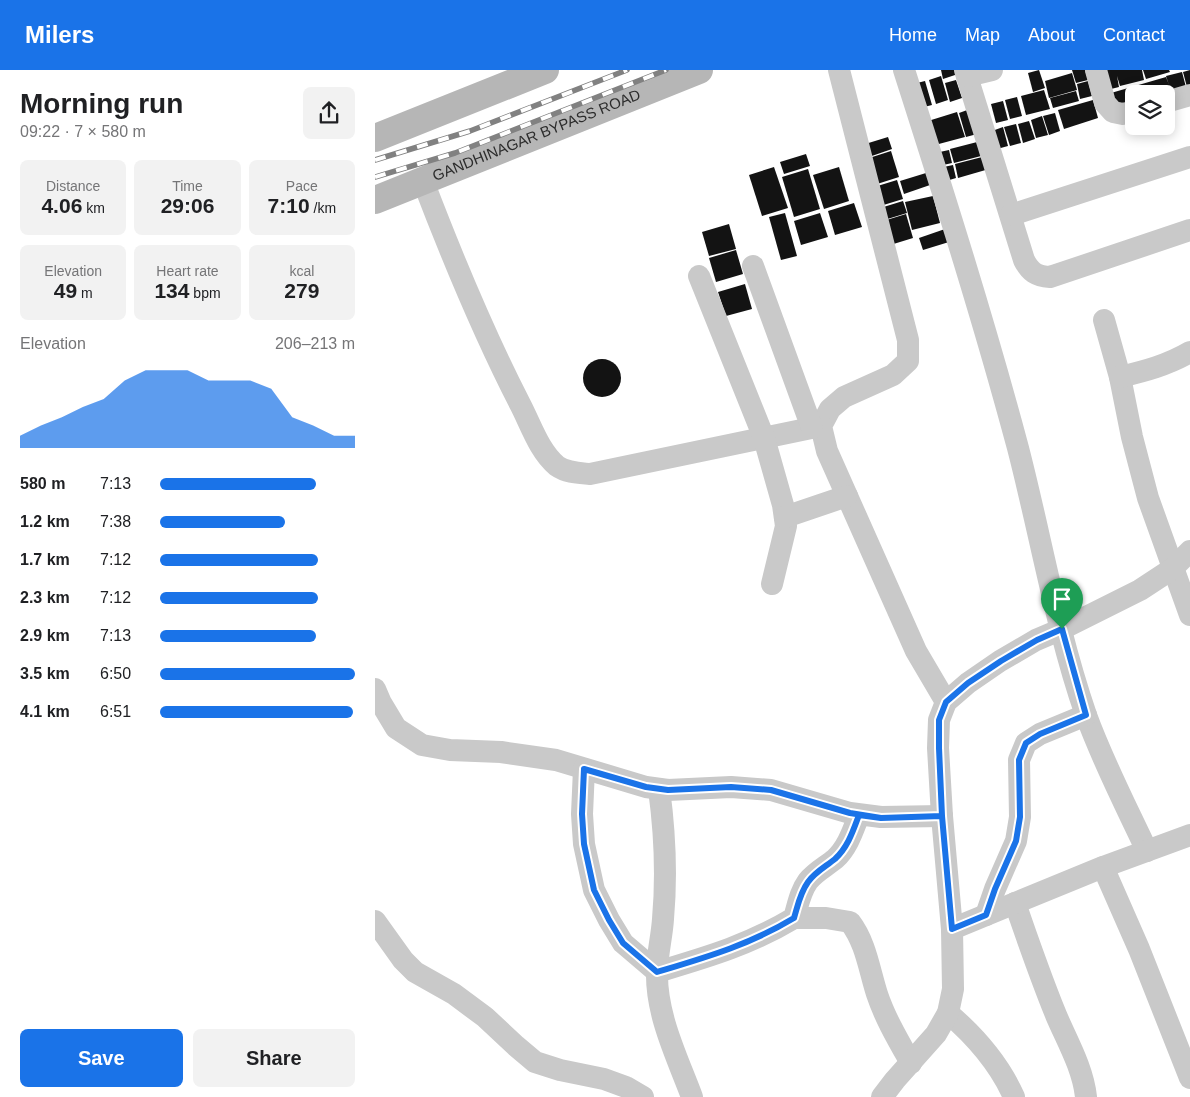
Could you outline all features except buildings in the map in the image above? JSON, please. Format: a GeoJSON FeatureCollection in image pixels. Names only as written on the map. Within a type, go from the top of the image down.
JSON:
{"type":"FeatureCollection","features":[{"type":"Feature","properties":{"kind":"main road"},"geometry":{"type":"LineString","coordinates":[[375,138],[545,70]]}},
{"type":"Feature","properties":{"kind":"main road","name":"GANDHINAGAR BYPASS ROAD"},"geometry":{"type":"LineString","coordinates":[[375,200],[699,70]]}},
{"type":"Feature","properties":{"kind":"street"},"geometry":{"type":"LineString","coordinates":[[423,182],[457,270],[496,358],[544,451],[558,466],[572,473],[590,474],[816,427],[830,409],[844,397],[893,375],[908,361],[907,340],[839,70]]}},
{"type":"Feature","properties":{"kind":"street"},"geometry":{"type":"LineString","coordinates":[[904,70],[965,261],[995,364],[1019,450],[1062,629],[1086,715],[1100,752],[1147,850]]}},
{"type":"Feature","properties":{"kind":"street"},"geometry":{"type":"LineString","coordinates":[[992,70],[966,73],[1024,260],[1029,270],[1039,276],[1050,277],[1190,230]]}},
{"type":"Feature","properties":{"kind":"street"},"geometry":{"type":"LineString","coordinates":[[1096,70],[1105,102],[1113,112],[1125,113]]}},
{"type":"Feature","properties":{"kind":"street"},"geometry":{"type":"LineString","coordinates":[[1175,99],[1190,95]]}},
{"type":"Feature","properties":{"kind":"street"},"geometry":{"type":"LineString","coordinates":[[1011,215],[1190,157]]}},
{"type":"Feature","properties":{"kind":"street"},"geometry":{"type":"LineString","coordinates":[[753,266],[816,427],[915,651],[946,702]]}},
{"type":"Feature","properties":{"kind":"street"},"geometry":{"type":"LineString","coordinates":[[699,276],[764,438],[778,483],[786,526],[772,584]]}},
{"type":"Feature","properties":{"kind":"street"},"geometry":{"type":"LineString","coordinates":[[1104,320],[1120,377],[1132,437],[1148,498],[1190,615]]}},
{"type":"Feature","properties":{"kind":"street"},"geometry":{"type":"LineString","coordinates":[[1120,377],[1151,370],[1190,352]]}},
{"type":"Feature","properties":{"kind":"street"},"geometry":{"type":"LineString","coordinates":[[785,517],[847,496]]}},
{"type":"Feature","properties":{"kind":"street"},"geometry":{"type":"LineString","coordinates":[[882,1097],[937,1034],[948,1013],[953,989],[952,929],[942,816],[939,748],[939,720],[946,702],[968,683],[1037,640],[1140,590],[1172,569],[1190,551]]}},
{"type":"Feature","properties":{"kind":"street"},"geometry":{"type":"LineString","coordinates":[[375,689],[381,704],[396,728],[422,745],[450,750],[501,752],[547,759],[659,789],[731,787],[771,790],[859,815],[881,818],[942,816]]}},
{"type":"Feature","properties":{"kind":"street"},"geometry":{"type":"LineString","coordinates":[[986,915],[1016,841],[1020,817],[1019,760],[1026,743],[1040,734],[1086,715]]}},
{"type":"Feature","properties":{"kind":"street"},"geometry":{"type":"LineString","coordinates":[[584,769],[582,814],[584,844],[594,890],[623,943],[657,972]]}},
{"type":"Feature","properties":{"kind":"street"},"geometry":{"type":"LineString","coordinates":[[659,789],[665,835],[665,882],[657,972],[661,1008],[672,1045],[692,1097]]}},
{"type":"Feature","properties":{"kind":"street"},"geometry":{"type":"LineString","coordinates":[[794,918],[800,894],[808,881],[818,870],[845,848],[859,815]]}},
{"type":"Feature","properties":{"kind":"street"},"geometry":{"type":"LineString","coordinates":[[952,929],[1103,867],[1190,835]]}},
{"type":"Feature","properties":{"kind":"street"},"geometry":{"type":"LineString","coordinates":[[1103,867],[1139,950],[1190,1078]]}},
{"type":"Feature","properties":{"kind":"street"},"geometry":{"type":"LineString","coordinates":[[1015,903],[1041,978],[1085,1087],[1086,1097]]}},
{"type":"Feature","properties":{"kind":"street"},"geometry":{"type":"LineString","coordinates":[[657,972],[723,952],[752,940],[794,918],[827,918],[851,922],[858,932],[877,994],[894,1034],[911,1063]]}},
{"type":"Feature","properties":{"kind":"street"},"geometry":{"type":"LineString","coordinates":[[375,921],[403,960],[415,972],[455,994],[535,1062],[559,1070],[604,1079],[643,1097]]}},
{"type":"Feature","properties":{"kind":"street"},"geometry":{"type":"LineString","coordinates":[[948,1013],[969,1031],[987,1052],[1006,1080],[1014,1097]]}},
{"type":"Feature","properties":{"kind":"railway"},"geometry":{"type":"LineString","coordinates":[[375,160],[470,131],[627,70]]}},
{"type":"Feature","properties":{"kind":"railway"},"geometry":{"type":"LineString","coordinates":[[375,177],[455,153],[666,70]]}},
{"type":"Feature","properties":{"kind":"route"},"geometry":{"type":"LineString","coordinates":[[1062,629],[1037,640],[1001,661],[968,683],[946,702],[939,720],[942,816],[881,818],[859,815],[845,848],[818,870],[808,881],[800,894],[794,918],[752,940],[723,952],[657,972],[623,943],[594,890],[584,844],[582,814],[584,769],[646,787],[668,790],[731,787],[771,790],[850,813],[881,818],[942,816],[952,929],[986,915],[1016,841],[1020,817],[1019,760],[1026,743],[1040,734],[1086,715],[1062,629]]}}]}
